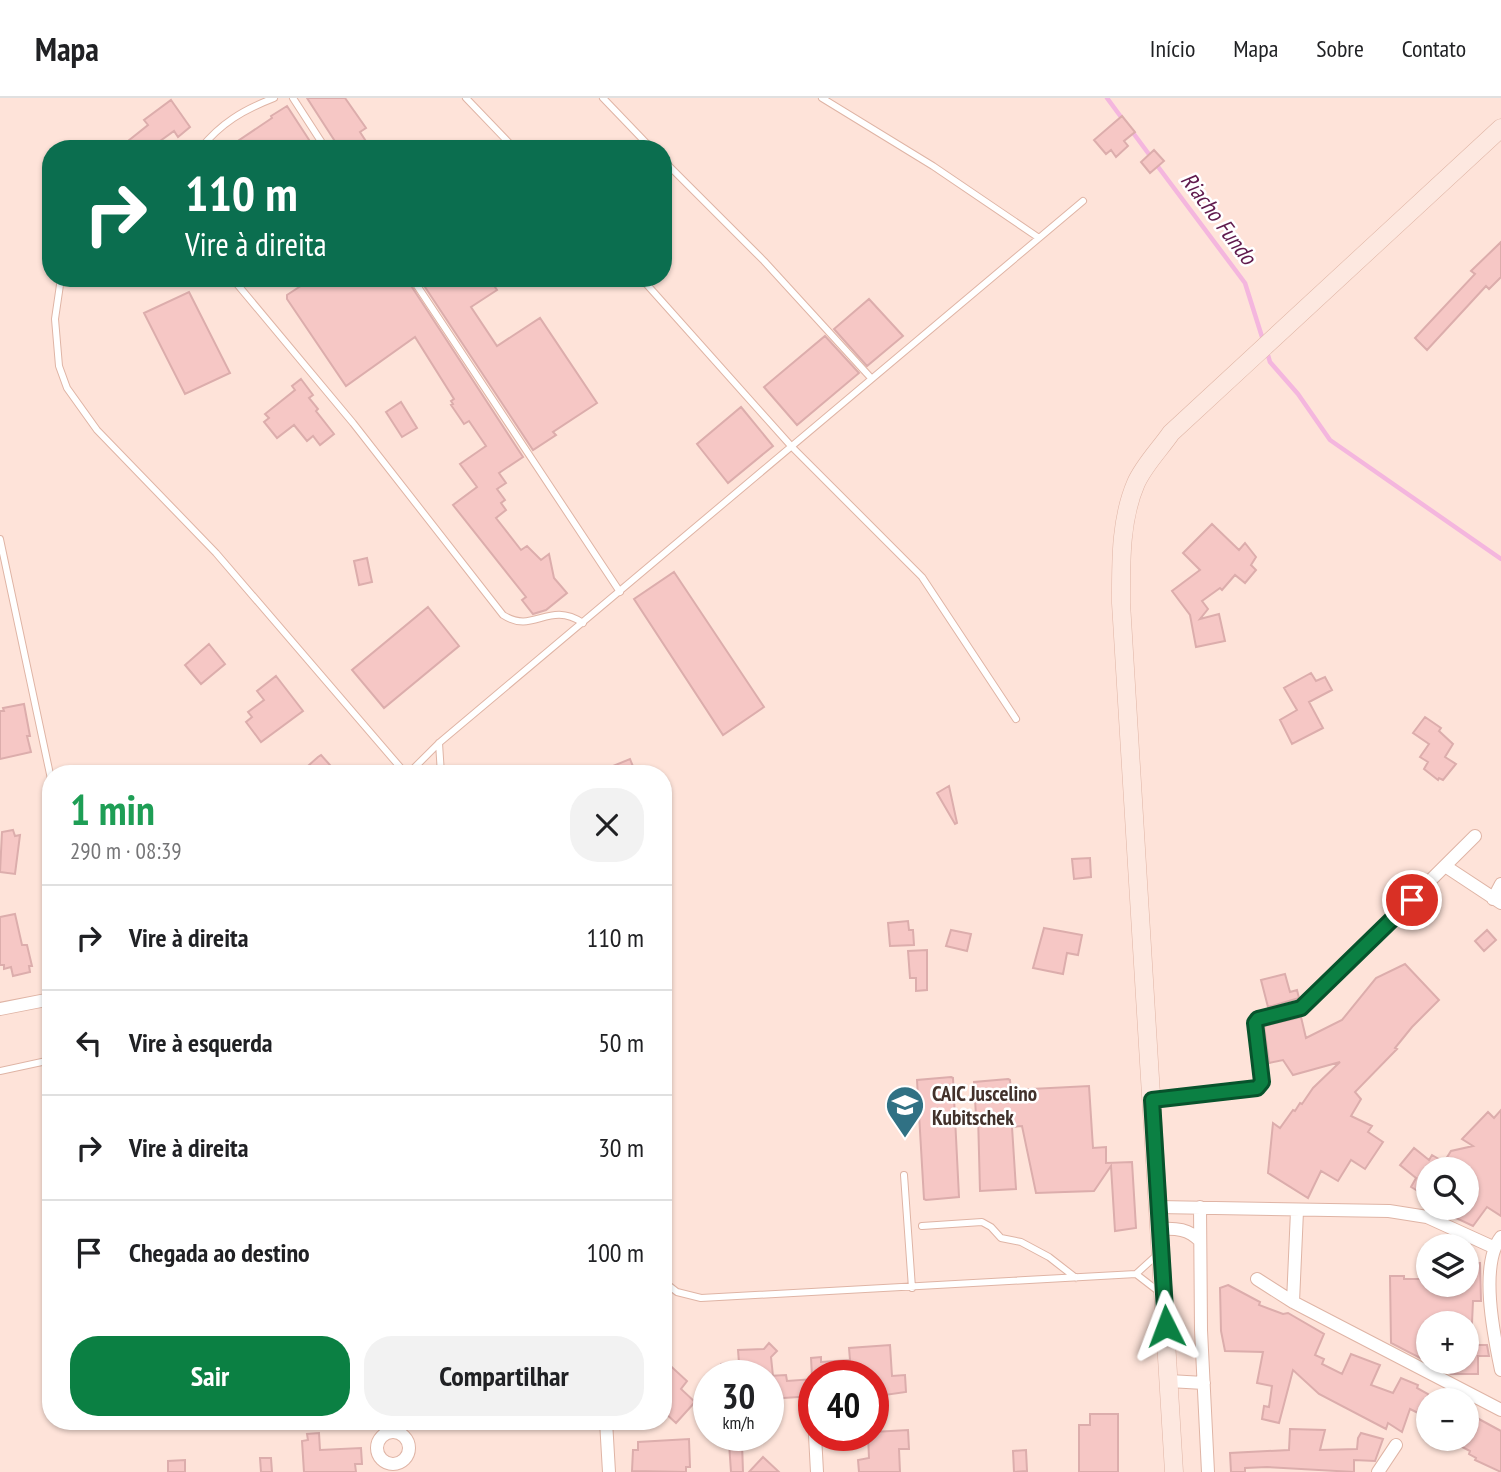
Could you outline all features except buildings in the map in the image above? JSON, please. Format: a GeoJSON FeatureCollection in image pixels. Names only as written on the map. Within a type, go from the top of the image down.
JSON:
{"type":"FeatureCollection","features":[{"type":"Feature","properties":{"kind":"street"},"geometry":{"type":"LineString","coordinates":[[1174,1472],[1121,603],[1121,549],[1127,511],[1136,481],[1171,433],[1501,128]]}},
{"type":"Feature","properties":{"kind":"street"},"geometry":{"type":"LineString","coordinates":[[1152,1100],[1260,1086],[1262,1082],[1255,1023],[1258,1019],[1301,1008],[1475,836]]}},
{"type":"Feature","properties":{"kind":"street"},"geometry":{"type":"LineString","coordinates":[[1445,866],[1497,901],[1501,884]]}},
{"type":"Feature","properties":{"kind":"street"},"geometry":{"type":"LineString","coordinates":[[0,1009],[42,1001]]}},
{"type":"Feature","properties":{"kind":"street"},"geometry":{"type":"LineString","coordinates":[[1158,1207],[1390,1212],[1427,1217],[1497,1242],[1489,1300],[1501,1370]]}},
{"type":"Feature","properties":{"kind":"street"},"geometry":{"type":"LineString","coordinates":[[1200,1208],[1208,1472]]}},
{"type":"Feature","properties":{"kind":"street"},"geometry":{"type":"LineString","coordinates":[[1293,1302],[1297,1211]]}},
{"type":"Feature","properties":{"kind":"street"},"geometry":{"type":"LineString","coordinates":[[1160,1229],[1175,1228],[1200,1241]]}},
{"type":"Feature","properties":{"kind":"street"},"geometry":{"type":"LineString","coordinates":[[1257,1279],[1293,1302],[1501,1410]]}},
{"type":"Feature","properties":{"kind":"street"},"geometry":{"type":"LineString","coordinates":[[1169,1381],[1204,1383]]}},
{"type":"Feature","properties":{"kind":"street"},"geometry":{"type":"LineString","coordinates":[[607,1430],[609,1472]]}},
{"type":"Feature","properties":{"kind":"street"},"geometry":{"type":"LineString","coordinates":[[1378,1472],[1396,1445]]}},
{"type":"Feature","properties":{"kind":"street"},"geometry":{"type":"LineString","coordinates":[[816,1451],[817,1472]]}},
{"type":"Feature","properties":{"kind":"lane"},"geometry":{"type":"LineString","coordinates":[[208,140],[226,121],[274,98]]}},
{"type":"Feature","properties":{"kind":"lane"},"geometry":{"type":"LineString","coordinates":[[293,98],[321,140]]}},
{"type":"Feature","properties":{"kind":"lane"},"geometry":{"type":"LineString","coordinates":[[466,98],[506,140]]}},
{"type":"Feature","properties":{"kind":"lane"},"geometry":{"type":"LineString","coordinates":[[603,98],[643,140]]}},
{"type":"Feature","properties":{"kind":"lane"},"geometry":{"type":"LineString","coordinates":[[822,98],[933,166],[1039,238]]}},
{"type":"Feature","properties":{"kind":"lane"},"geometry":{"type":"LineString","coordinates":[[672,169],[764,261],[871,378]]}},
{"type":"Feature","properties":{"kind":"lane"},"geometry":{"type":"LineString","coordinates":[[412,765],[1083,201]]}},
{"type":"Feature","properties":{"kind":"lane"},"geometry":{"type":"LineString","coordinates":[[60,287],[55,319],[60,366],[67,388],[97,430],[216,553],[400,765]]}},
{"type":"Feature","properties":{"kind":"lane"},"geometry":{"type":"LineString","coordinates":[[240,287],[353,423],[503,615],[510,620],[524,622],[552,614],[563,614],[572,615],[583,623]]}},
{"type":"Feature","properties":{"kind":"lane"},"geometry":{"type":"LineString","coordinates":[[418,287],[620,592]]}},
{"type":"Feature","properties":{"kind":"lane"},"geometry":{"type":"LineString","coordinates":[[648,287],[792,447],[922,576],[1016,719]]}},
{"type":"Feature","properties":{"kind":"lane"},"geometry":{"type":"LineString","coordinates":[[0,539],[48,765]]}},
{"type":"Feature","properties":{"kind":"lane"},"geometry":{"type":"LineString","coordinates":[[439,743],[440,765]]}},
{"type":"Feature","properties":{"kind":"lane"},"geometry":{"type":"LineString","coordinates":[[0,1071],[42,1062]]}},
{"type":"Feature","properties":{"kind":"lane"},"geometry":{"type":"LineString","coordinates":[[904,1175],[912,1287]]}},
{"type":"Feature","properties":{"kind":"lane"},"geometry":{"type":"LineString","coordinates":[[922,1226],[982,1222],[1001,1238],[1021,1242],[1049,1257],[1076,1278]]}},
{"type":"Feature","properties":{"kind":"lane"},"geometry":{"type":"LineString","coordinates":[[1136,1275],[1162,1249]]}},
{"type":"Feature","properties":{"kind":"lane"},"geometry":{"type":"LineString","coordinates":[[672,1288],[701,1298],[1136,1275],[1148,1282],[1165,1299]]}},
{"type":"Feature","properties":{"kind":"waterway","name":"Riacho Fundo"},"geometry":{"type":"LineString","coordinates":[[1107,98],[1124,121]]}},
{"type":"Feature","properties":{"kind":"waterway","name":"Riacho Fundo"},"geometry":{"type":"LineString","coordinates":[[1131,130],[1151,157]]}},
{"type":"Feature","properties":{"kind":"waterway","name":"Riacho Fundo"},"geometry":{"type":"LineString","coordinates":[[1156,164],[1245,283],[1263,340]]}},
{"type":"Feature","properties":{"kind":"waterway","name":"Riacho Fundo"},"geometry":{"type":"LineString","coordinates":[[1267,352],[1270,362],[1298,394],[1330,440],[1501,559]]}},
{"type":"Feature","properties":{"kind":"place","name":"CAIC Juscelino Kubitschek"},"geometry":{"type":"Point","coordinates":[905,1139]}},
{"type":"Feature","properties":{"kind":"route"},"geometry":{"type":"LineString","coordinates":[[1166,1326],[1152,1100],[1260,1086],[1262,1082],[1255,1023],[1258,1019],[1301,1008],[1412,900]]}}]}
